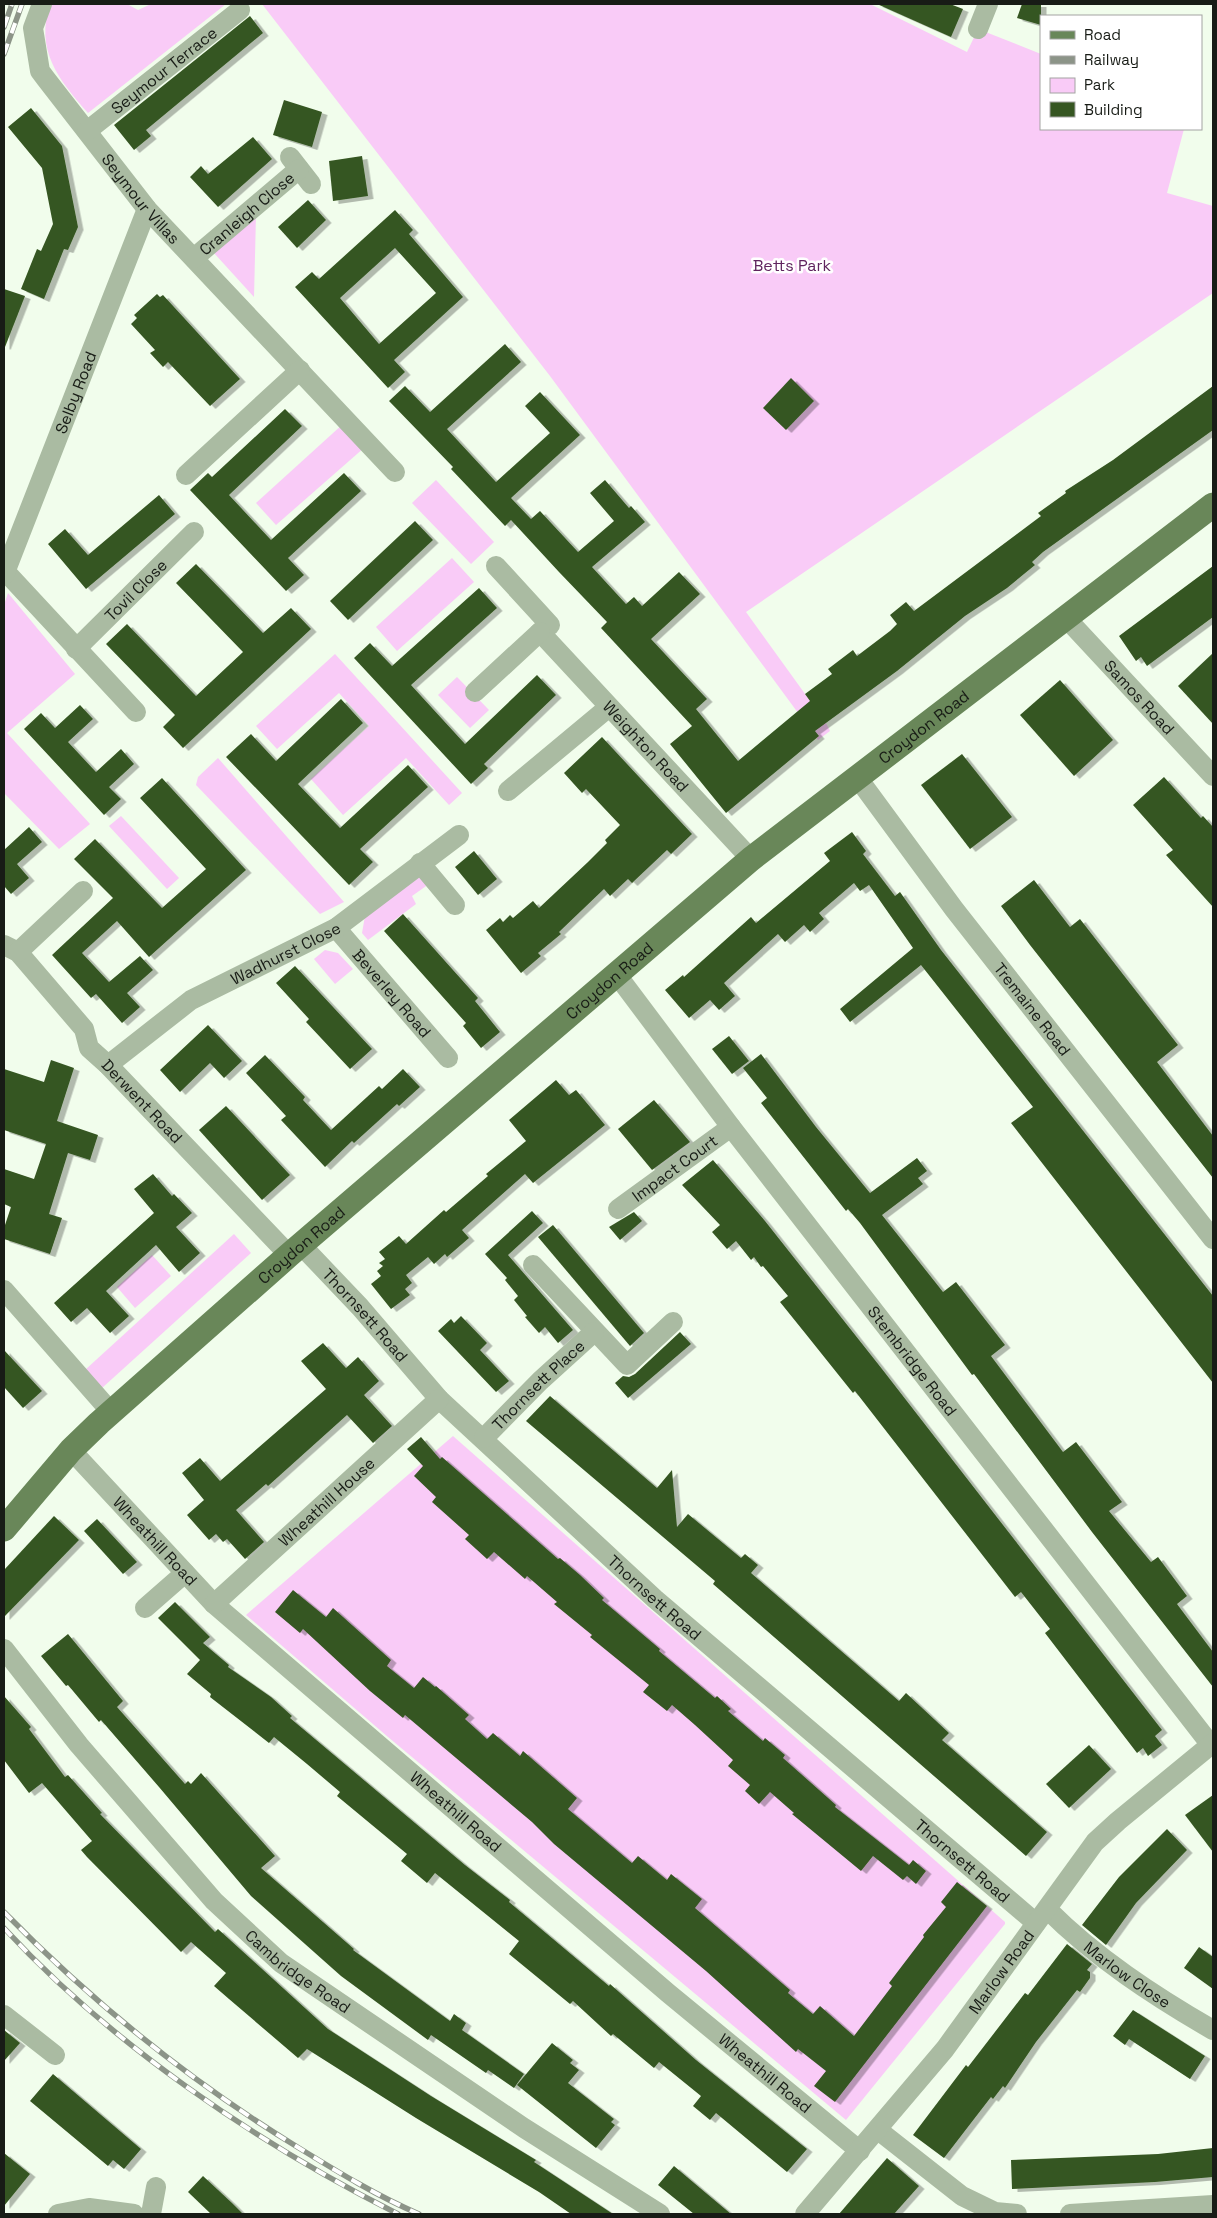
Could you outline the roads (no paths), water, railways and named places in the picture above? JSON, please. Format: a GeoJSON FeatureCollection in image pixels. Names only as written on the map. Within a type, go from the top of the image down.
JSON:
{"type":"FeatureCollection","features":[{"type":"Feature","properties":{"kind":"main road","name":"Croydon Road"},"geometry":{"type":"LineString","coordinates":[[4,1528],[71,1450],[112,1412],[295,1250],[751,859],[1213,505]]}},
{"type":"Feature","properties":{"kind":"street","name":"Seymour Villas"},"geometry":{"type":"LineString","coordinates":[[42,4],[34,28],[40,71],[147,209],[395,472]]}},
{"type":"Feature","properties":{"kind":"street"},"geometry":{"type":"LineString","coordinates":[[978,29],[988,4]]}},
{"type":"Feature","properties":{"kind":"street","name":"Seymour Terrace"},"geometry":{"type":"LineString","coordinates":[[87,132],[240,10]]}},
{"type":"Feature","properties":{"kind":"street","name":"Cranleigh Close"},"geometry":{"type":"LineString","coordinates":[[194,258],[300,170]]}},
{"type":"Feature","properties":{"kind":"street","name":"Selby Road"},"geometry":{"type":"LineString","coordinates":[[5,573],[147,209]]}},
{"type":"Feature","properties":{"kind":"street"},"geometry":{"type":"LineString","coordinates":[[186,475],[300,370]]}},
{"type":"Feature","properties":{"kind":"street","name":"Tovil Close"},"geometry":{"type":"LineString","coordinates":[[76,649],[194,532]]}},
{"type":"Feature","properties":{"kind":"street"},"geometry":{"type":"LineString","coordinates":[[475,692],[550,625],[496,566]]}},
{"type":"Feature","properties":{"kind":"street"},"geometry":{"type":"LineString","coordinates":[[5,573],[136,712]]}},
{"type":"Feature","properties":{"kind":"street","name":"Samos Road"},"geometry":{"type":"LineString","coordinates":[[1066,618],[1213,776]]}},
{"type":"Feature","properties":{"kind":"street","name":"Weighton Road"},"geometry":{"type":"LineString","coordinates":[[540,632],[751,859]]}},
{"type":"Feature","properties":{"kind":"street"},"geometry":{"type":"LineString","coordinates":[[508,791],[609,707]]}},
{"type":"Feature","properties":{"kind":"street","name":"Tremaine Road"},"geometry":{"type":"LineString","coordinates":[[857,777],[954,909],[1213,1239]]}},
{"type":"Feature","properties":{"kind":"street","name":"Wadhurst Close"},"geometry":{"type":"LineString","coordinates":[[108,1065],[191,1000],[336,928],[458,834]]}},
{"type":"Feature","properties":{"kind":"street"},"geometry":{"type":"LineString","coordinates":[[420,863],[455,905]]}},
{"type":"Feature","properties":{"kind":"street"},"geometry":{"type":"LineString","coordinates":[[11,948],[83,891]]}},
{"type":"Feature","properties":{"kind":"street","name":"Beverley Road"},"geometry":{"type":"LineString","coordinates":[[336,928],[448,1058]]}},
{"type":"Feature","properties":{"kind":"street","name":"Derwent Road"},"geometry":{"type":"LineString","coordinates":[[11,948],[84,1029],[89,1048],[295,1250]]}},
{"type":"Feature","properties":{"kind":"street","name":"Stembridge Road"},"geometry":{"type":"LineString","coordinates":[[617,975],[731,1127],[1212,1744]]}},
{"type":"Feature","properties":{"kind":"street","name":"Impact Court"},"geometry":{"type":"LineString","coordinates":[[618,1209],[731,1127]]}},
{"type":"Feature","properties":{"kind":"street","name":"Thornsett Road"},"geometry":{"type":"LineString","coordinates":[[295,1250],[360,1306],[439,1399],[484,1438],[656,1599],[1042,1916]]}},
{"type":"Feature","properties":{"kind":"street","name":"Thornsett Place"},"geometry":{"type":"LineString","coordinates":[[533,1265],[626,1365],[672,1322]]}},
{"type":"Feature","properties":{"kind":"street"},"geometry":{"type":"LineString","coordinates":[[4,1290],[112,1412]]}},
{"type":"Feature","properties":{"kind":"street","name":"Thornsett Place"},"geometry":{"type":"LineString","coordinates":[[484,1438],[540,1381],[594,1332]]}},
{"type":"Feature","properties":{"kind":"street","name":"Wheathill House"},"geometry":{"type":"LineString","coordinates":[[214,1604],[439,1399]]}},
{"type":"Feature","properties":{"kind":"street","name":"Wheathill Road"},"geometry":{"type":"LineString","coordinates":[[71,1450],[214,1604],[668,1993],[860,2151]]}},
{"type":"Feature","properties":{"kind":"street"},"geometry":{"type":"LineString","coordinates":[[145,1608],[185,1573]]}},
{"type":"Feature","properties":{"kind":"street","name":"Cambridge Road"},"geometry":{"type":"LineString","coordinates":[[4,1649],[80,1745],[214,1901],[281,1963],[524,2128],[660,2214]]}},
{"type":"Feature","properties":{"kind":"street","name":"Marlow Road"},"geometry":{"type":"LineString","coordinates":[[805,2214],[945,2049],[1095,1842],[1212,1744]]}},
{"type":"Feature","properties":{"kind":"street","name":"Marlow Close"},"geometry":{"type":"LineString","coordinates":[[1042,1916],[1075,1937],[1156,1997],[1213,2030]]}},
{"type":"Feature","properties":{"kind":"street"},"geometry":{"type":"LineString","coordinates":[[4,2015],[55,2055]]}},
{"type":"Feature","properties":{"kind":"street"},"geometry":{"type":"LineString","coordinates":[[878,2130],[962,2196],[995,2212],[1017,2214]]}},
{"type":"Feature","properties":{"kind":"street"},"geometry":{"type":"LineString","coordinates":[[151,2214],[156,2187]]}},
{"type":"Feature","properties":{"kind":"street"},"geometry":{"type":"LineString","coordinates":[[1070,2214],[1213,2205]]}},
{"type":"Feature","properties":{"kind":"street"},"geometry":{"type":"LineString","coordinates":[[58,2214],[89,2208],[134,2214]]}},
{"type":"Feature","properties":{"kind":"railway"},"geometry":{"type":"LineString","coordinates":[[4,27],[12,4]]}},
{"type":"Feature","properties":{"kind":"railway"},"geometry":{"type":"LineString","coordinates":[[4,54],[22,4]]}},
{"type":"Feature","properties":{"kind":"railway"},"geometry":{"type":"LineString","coordinates":[[4,1912],[72,1978],[108,2009],[144,2039],[220,2096],[259,2123],[343,2175],[419,2214]]}},
{"type":"Feature","properties":{"kind":"railway"},"geometry":{"type":"LineString","coordinates":[[4,1928],[46,1971],[91,2012],[188,2088],[292,2156],[398,2214]]}},
{"type":"Feature","properties":{"kind":"park label","name":"Betts Park"},"geometry":{"type":"Point","coordinates":[792,265]}}]}
